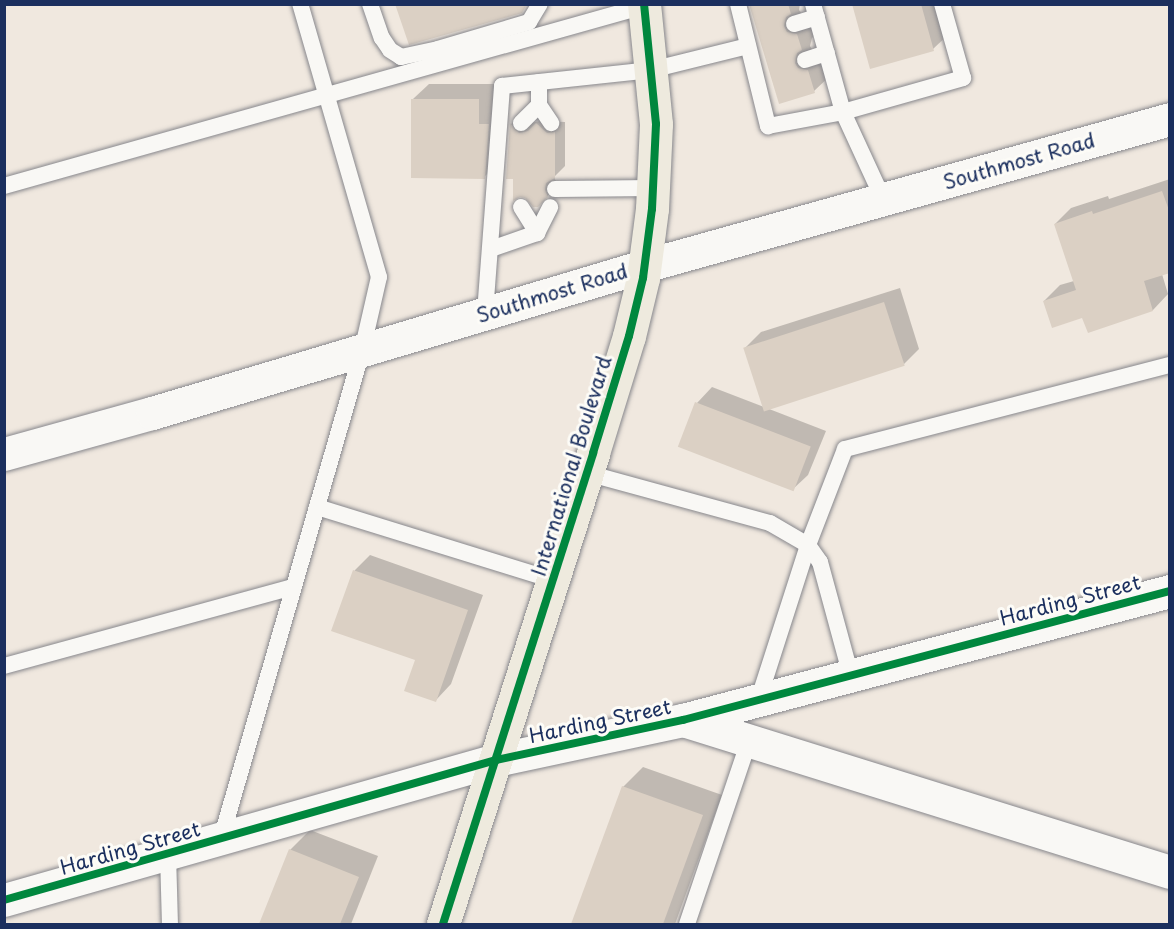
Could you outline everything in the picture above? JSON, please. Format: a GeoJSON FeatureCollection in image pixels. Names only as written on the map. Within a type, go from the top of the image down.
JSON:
{"type":"FeatureCollection","features":[{"type":"Feature","properties":{"kind":"main road","name":"International Boulevard"},"geometry":{"type":"LineString","coordinates":[[443,924],[629,336],[644,266],[653,188],[656,124],[644,5]]}},
{"type":"Feature","properties":{"kind":"street","name":"Southmost Road"},"geometry":{"type":"LineString","coordinates":[[4,454],[362,351],[644,266],[1170,118]]}},
{"type":"Feature","properties":{"kind":"street","name":"Harding Street"},"geometry":{"type":"LineString","coordinates":[[4,900],[496,760],[683,720],[1170,591]]}},
{"type":"Feature","properties":{"kind":"street","name":"Harding Street"},"geometry":{"type":"LineString","coordinates":[[683,720],[1170,873]]}},
{"type":"Feature","properties":{"kind":"lane"},"geometry":{"type":"LineString","coordinates":[[221,839],[362,351],[379,277],[300,4]]}},
{"type":"Feature","properties":{"kind":"lane"},"geometry":{"type":"LineString","coordinates":[[370,4],[382,38],[390,50],[401,57],[644,5]]}},
{"type":"Feature","properties":{"kind":"lane"},"geometry":{"type":"LineString","coordinates":[[532,29],[540,4]]}},
{"type":"Feature","properties":{"kind":"lane"},"geometry":{"type":"LineString","coordinates":[[738,4],[762,73],[768,126],[843,112],[963,78],[942,4]]}},
{"type":"Feature","properties":{"kind":"lane"},"geometry":{"type":"LineString","coordinates":[[794,24],[815,11],[843,112],[883,199]]}},
{"type":"Feature","properties":{"kind":"lane"},"geometry":{"type":"LineString","coordinates":[[4,186],[326,96],[532,29]]}},
{"type":"Feature","properties":{"kind":"lane"},"geometry":{"type":"LineString","coordinates":[[485,313],[502,86],[651,70],[751,39]]}},
{"type":"Feature","properties":{"kind":"lane"},"geometry":{"type":"LineString","coordinates":[[805,60],[827,53]]}},
{"type":"Feature","properties":{"kind":"lane"},"geometry":{"type":"LineString","coordinates":[[539,82],[538,105],[551,123]]}},
{"type":"Feature","properties":{"kind":"lane"},"geometry":{"type":"LineString","coordinates":[[521,123],[538,105]]}},
{"type":"Feature","properties":{"kind":"lane"},"geometry":{"type":"LineString","coordinates":[[555,189],[653,188]]}},
{"type":"Feature","properties":{"kind":"lane"},"geometry":{"type":"LineString","coordinates":[[521,207],[537,233]]}},
{"type":"Feature","properties":{"kind":"lane"},"geometry":{"type":"LineString","coordinates":[[491,249],[537,233],[550,207]]}},
{"type":"Feature","properties":{"kind":"lane"},"geometry":{"type":"LineString","coordinates":[[758,700],[808,545],[845,449],[1170,365]]}},
{"type":"Feature","properties":{"kind":"lane"},"geometry":{"type":"LineString","coordinates":[[587,473],[770,523],[808,545],[820,562],[851,676]]}},
{"type":"Feature","properties":{"kind":"lane"},"geometry":{"type":"LineString","coordinates":[[316,507],[553,580]]}},
{"type":"Feature","properties":{"kind":"lane"},"geometry":{"type":"LineString","coordinates":[[4,666],[293,587]]}},
{"type":"Feature","properties":{"kind":"lane"},"geometry":{"type":"LineString","coordinates":[[687,924],[748,741]]}},
{"type":"Feature","properties":{"kind":"lane"},"geometry":{"type":"LineString","coordinates":[[168,854],[170,924]]}},
{"type":"Feature","properties":{"kind":"building"},"geometry":{"type":"Polygon","coordinates":[[[395,4],[527,4],[522,13],[409,45],[395,4]]]}},
{"type":"Feature","properties":{"kind":"building"},"geometry":{"type":"Polygon","coordinates":[[[749,4],[788,4],[791,14],[786,17],[784,26],[787,32],[797,34],[802,50],[797,53],[795,63],[798,68],[808,70],[815,93],[779,104],[749,4]]]}},
{"type":"Feature","properties":{"kind":"building"},"geometry":{"type":"Polygon","coordinates":[[[852,4],[921,4],[934,51],[870,69],[852,4]]]}},
{"type":"Feature","properties":{"kind":"building"},"geometry":{"type":"Polygon","coordinates":[[[411,99],[479,99],[479,124],[489,124],[485,179],[411,178],[411,99]]]}},
{"type":"Feature","properties":{"kind":"building"},"geometry":{"type":"Polygon","coordinates":[[[510,123],[519,133],[528,131],[536,123],[547,133],[555,132],[555,178],[546,183],[545,190],[548,197],[538,207],[533,207],[525,198],[520,197],[513,201],[513,179],[506,179],[510,123]]]}},
{"type":"Feature","properties":{"kind":"building"},"geometry":{"type":"Polygon","coordinates":[[[1162,191],[1170,213],[1170,273],[1144,281],[1153,311],[1088,333],[1082,318],[1052,328],[1043,301],[1076,290],[1054,224],[1092,211],[1093,214],[1162,191]]]}},
{"type":"Feature","properties":{"kind":"building"},"geometry":{"type":"Polygon","coordinates":[[[884,302],[905,366],[764,411],[743,348],[884,302]]]}},
{"type":"Feature","properties":{"kind":"building"},"geometry":{"type":"Polygon","coordinates":[[[695,402],[811,446],[794,491],[678,447],[695,402]]]}},
{"type":"Feature","properties":{"kind":"building"},"geometry":{"type":"Polygon","coordinates":[[[353,570],[468,610],[436,702],[404,691],[415,660],[331,631],[353,570]]]}},
{"type":"Feature","properties":{"kind":"building"},"geometry":{"type":"Polygon","coordinates":[[[622,786],[703,815],[663,924],[571,924],[622,786]]]}},
{"type":"Feature","properties":{"kind":"building"},"geometry":{"type":"Polygon","coordinates":[[[289,849],[359,877],[340,924],[259,924],[289,849]]]}},
{"type":"Feature","properties":{"kind":"cycle path"},"geometry":{"type":"LineString","coordinates":[[443,924],[593,453],[629,336],[643,278],[652,209],[656,124],[644,4]]}},
{"type":"Feature","properties":{"kind":"cycle path"},"geometry":{"type":"LineString","coordinates":[[4,900],[496,760],[683,720],[1170,591]]}}]}
